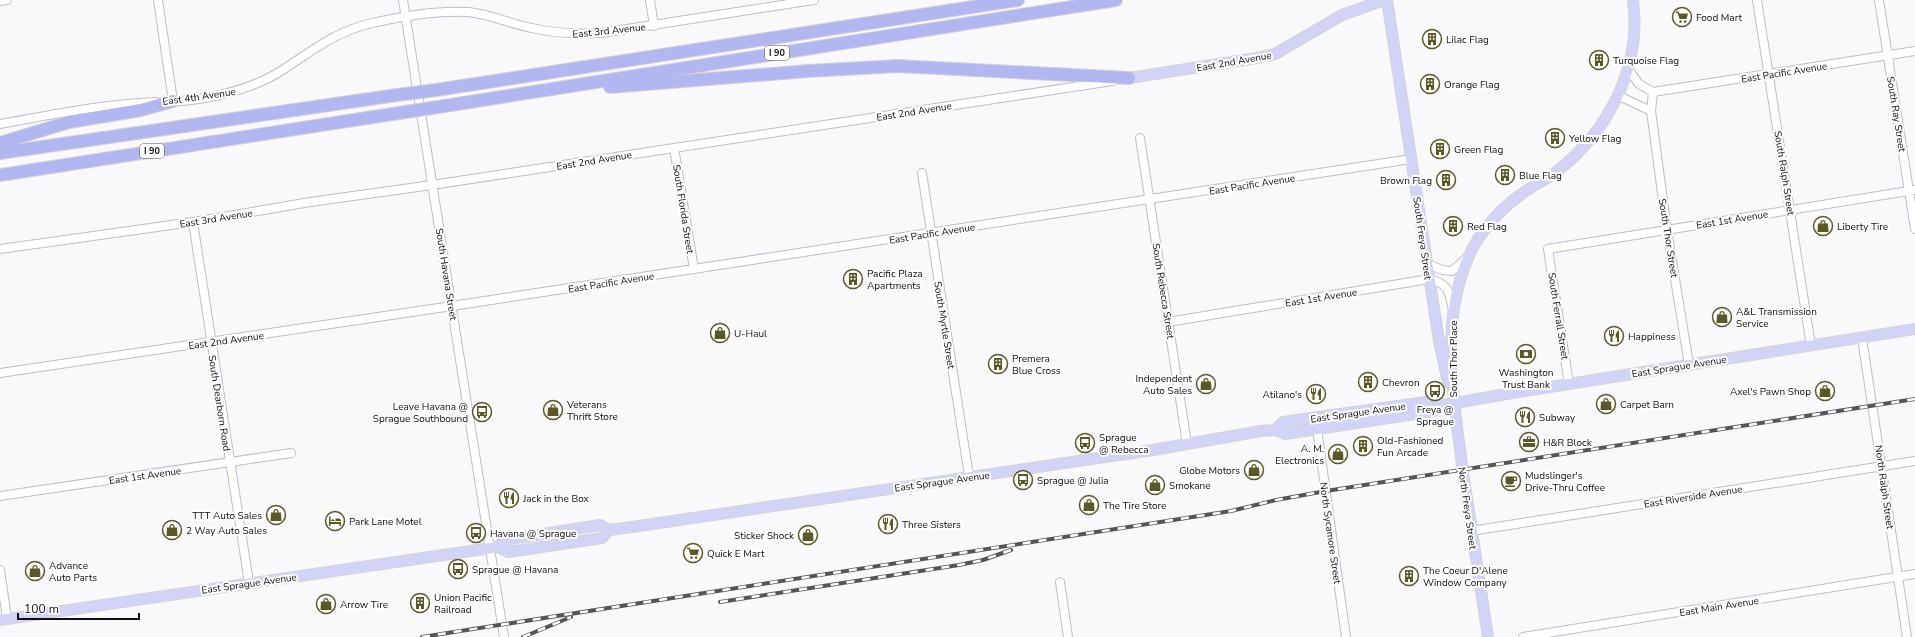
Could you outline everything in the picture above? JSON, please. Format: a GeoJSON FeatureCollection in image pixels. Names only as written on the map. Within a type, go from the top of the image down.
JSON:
{"type":"FeatureCollection","features":[{"type":"Feature","properties":{"kind":"highway"},"geometry":{"type":"LineString","coordinates":[[951,11],[981,0]]}},
{"type":"Feature","properties":{"kind":"highway","name":"I 90"},"geometry":{"type":"LineString","coordinates":[[0,153],[436,90],[683,50],[1018,0]]}},
{"type":"Feature","properties":{"kind":"highway","name":"I 90"},"geometry":{"type":"LineString","coordinates":[[0,175],[1116,0]]}},
{"type":"Feature","properties":{"kind":"highway"},"geometry":{"type":"LineString","coordinates":[[482,100],[808,70],[898,66],[1129,78]]}},
{"type":"Feature","properties":{"kind":"highway"},"geometry":{"type":"LineString","coordinates":[[0,143],[69,122],[141,110],[173,101]]}},
{"type":"Feature","properties":{"kind":"main road","name":"East 2nd Avenue"},"geometry":{"type":"LineString","coordinates":[[1129,78],[1275,54],[1331,21],[1386,0]]}},
{"type":"Feature","properties":{"kind":"main road","name":"South Freya Street"},"geometry":{"type":"LineString","coordinates":[[1386,0],[1448,404]]}},
{"type":"Feature","properties":{"kind":"main road"},"geometry":{"type":"LineString","coordinates":[[1628,69],[1635,28],[1633,0]]}},
{"type":"Feature","properties":{"kind":"main road","name":"South Thor Place"},"geometry":{"type":"LineString","coordinates":[[1448,404],[1454,312],[1459,284],[1468,257],[1480,236],[1505,207],[1520,195],[1554,174],[1582,149],[1608,114],[1619,96],[1628,69]]}},
{"type":"Feature","properties":{"kind":"main road","name":"East Sprague Avenue"},"geometry":{"type":"LineString","coordinates":[[4,619],[494,548],[505,540],[576,528],[600,525],[609,530],[1275,430],[1285,434],[1434,411],[1448,404],[1915,329]]}},
{"type":"Feature","properties":{"kind":"main road","name":"East Sprague Avenue"},"geometry":{"type":"LineString","coordinates":[[1275,430],[1283,422],[1433,400],[1448,404]]}},
{"type":"Feature","properties":{"kind":"main road","name":"North Freya Street"},"geometry":{"type":"LineString","coordinates":[[1448,404],[1488,637]]}},
{"type":"Feature","properties":{"kind":"street"},"geometry":{"type":"LineString","coordinates":[[0,1],[7,0]]}},
{"type":"Feature","properties":{"kind":"street"},"geometry":{"type":"LineString","coordinates":[[158,0],[173,101]]}},
{"type":"Feature","properties":{"kind":"street","name":"South Havana Street"},"geometry":{"type":"LineString","coordinates":[[403,0],[452,306],[494,548],[504,637]]}},
{"type":"Feature","properties":{"kind":"street"},"geometry":{"type":"LineString","coordinates":[[650,0],[654,26]]}},
{"type":"Feature","properties":{"kind":"street","name":"East 3rd Avenue"},"geometry":{"type":"LineString","coordinates":[[406,17],[439,12],[468,12],[489,15],[531,28],[568,34],[601,33],[814,0]]}},
{"type":"Feature","properties":{"kind":"street","name":"South Ralph Street"},"geometry":{"type":"LineString","coordinates":[[1757,0],[1811,346]]}},
{"type":"Feature","properties":{"kind":"street","name":"South Ray Street"},"geometry":{"type":"LineString","coordinates":[[1879,0],[1912,190],[1915,229]]}},
{"type":"Feature","properties":{"kind":"street","name":"East 4th Avenue"},"geometry":{"type":"LineString","coordinates":[[0,124],[137,103],[173,101],[236,91],[257,84],[284,70],[316,47],[346,31],[370,23],[406,17]]}},
{"type":"Feature","properties":{"kind":"street","name":"East Pacific Avenue"},"geometry":{"type":"LineString","coordinates":[[1653,92],[1915,51]]}},
{"type":"Feature","properties":{"kind":"street"},"geometry":{"type":"LineString","coordinates":[[1628,69],[1639,84],[1653,92]]}},
{"type":"Feature","properties":{"kind":"street","name":"East 2nd Avenue"},"geometry":{"type":"LineString","coordinates":[[432,185],[1129,78]]}},
{"type":"Feature","properties":{"kind":"street","name":"South Thor Street"},"geometry":{"type":"LineString","coordinates":[[1653,92],[1650,111],[1688,365]]}},
{"type":"Feature","properties":{"kind":"street"},"geometry":{"type":"LineString","coordinates":[[1619,96],[1650,111]]}},
{"type":"Feature","properties":{"kind":"street","name":"South Rebecca Street"},"geometry":{"type":"LineString","coordinates":[[1140,138],[1187,444]]}},
{"type":"Feature","properties":{"kind":"street","name":"South Florida Street"},"geometry":{"type":"LineString","coordinates":[[674,148],[694,269]]}},
{"type":"Feature","properties":{"kind":"street","name":"East Pacific Avenue"},"geometry":{"type":"LineString","coordinates":[[452,306],[1411,159]]}},
{"type":"Feature","properties":{"kind":"street","name":"South Myrtle Street"},"geometry":{"type":"LineString","coordinates":[[922,173],[969,476]]}},
{"type":"Feature","properties":{"kind":"street","name":"East 3rd Avenue"},"geometry":{"type":"LineString","coordinates":[[0,249],[193,222],[310,202],[432,185]]}},
{"type":"Feature","properties":{"kind":"street","name":"East 1st Avenue"},"geometry":{"type":"LineString","coordinates":[[1548,249],[1912,190]]}},
{"type":"Feature","properties":{"kind":"street","name":"South Dearborn Road"},"geometry":{"type":"LineString","coordinates":[[193,222],[250,583]]}},
{"type":"Feature","properties":{"kind":"street","name":"South Ferrall Street"},"geometry":{"type":"LineString","coordinates":[[1548,249],[1569,384]]}},
{"type":"Feature","properties":{"kind":"street"},"geometry":{"type":"LineString","coordinates":[[1426,263],[1442,270],[1452,271],[1468,257]]}},
{"type":"Feature","properties":{"kind":"street"},"geometry":{"type":"LineString","coordinates":[[1429,279],[1439,282],[1448,288],[1454,312]]}},
{"type":"Feature","properties":{"kind":"street","name":"East 1st Avenue"},"geometry":{"type":"LineString","coordinates":[[1168,322],[1429,279]]}},
{"type":"Feature","properties":{"kind":"street","name":"East 2nd Avenue"},"geometry":{"type":"LineString","coordinates":[[0,373],[452,306]]}},
{"type":"Feature","properties":{"kind":"street","name":"North Ralph Street"},"geometry":{"type":"LineString","coordinates":[[1862,338],[1907,637]]}},
{"type":"Feature","properties":{"kind":"street","name":"North Sycamore Street"},"geometry":{"type":"LineString","coordinates":[[1317,429],[1346,637]]}},
{"type":"Feature","properties":{"kind":"street","name":"East 1st Avenue"},"geometry":{"type":"LineString","coordinates":[[0,496],[291,453]]}},
{"type":"Feature","properties":{"kind":"street","name":"East Riverside Avenue"},"geometry":{"type":"LineString","coordinates":[[1471,531],[1915,461]]}},
{"type":"Feature","properties":{"kind":"street"},"geometry":{"type":"LineString","coordinates":[[0,570],[4,619]]}},
{"type":"Feature","properties":{"kind":"street","name":"East Main Avenue"},"geometry":{"type":"LineString","coordinates":[[1523,637],[1915,574]]}},
{"type":"Feature","properties":{"kind":"street"},"geometry":{"type":"LineString","coordinates":[[1060,582],[1068,637]]}},
{"type":"Feature","properties":{"kind":"railway"},"geometry":{"type":"LineString","coordinates":[[422,637],[1231,511],[1276,500],[1326,491],[1915,399]]}},
{"type":"Feature","properties":{"kind":"railway"},"geometry":{"type":"LineString","coordinates":[[720,602],[959,565],[983,560],[1011,550]]}},
{"type":"Feature","properties":{"kind":"railway"},"geometry":{"type":"LineString","coordinates":[[523,637],[571,617]]}},
{"type":"Feature","properties":{"kind":"place","name":"Food Mart"},"geometry":{"type":"Point","coordinates":[1682,17]}},
{"type":"Feature","properties":{"kind":"place","name":"Lilac Flag"},"geometry":{"type":"Point","coordinates":[1432,39]}},
{"type":"Feature","properties":{"kind":"place","name":"Turquoise Flag"},"geometry":{"type":"Point","coordinates":[1599,60]}},
{"type":"Feature","properties":{"kind":"place","name":"Orange Flag"},"geometry":{"type":"Point","coordinates":[1430,84]}},
{"type":"Feature","properties":{"kind":"place","name":"Yellow Flag"},"geometry":{"type":"Point","coordinates":[1555,138]}},
{"type":"Feature","properties":{"kind":"place","name":"Green Flag"},"geometry":{"type":"Point","coordinates":[1440,149]}},
{"type":"Feature","properties":{"kind":"place","name":"Blue Flag"},"geometry":{"type":"Point","coordinates":[1505,175]}},
{"type":"Feature","properties":{"kind":"place","name":"Brown Flag"},"geometry":{"type":"Point","coordinates":[1446,180]}},
{"type":"Feature","properties":{"kind":"place","name":"Red Flag"},"geometry":{"type":"Point","coordinates":[1453,226]}},
{"type":"Feature","properties":{"kind":"place","name":"Liberty Tire"},"geometry":{"type":"Point","coordinates":[1823,226]}},
{"type":"Feature","properties":{"kind":"place","name":"Pacific Plaza Apartments"},"geometry":{"type":"Point","coordinates":[853,279]}},
{"type":"Feature","properties":{"kind":"place","name":"A&L Transmission Service"},"geometry":{"type":"Point","coordinates":[1722,317]}},
{"type":"Feature","properties":{"kind":"place","name":"U-Haul"},"geometry":{"type":"Point","coordinates":[720,333]}},
{"type":"Feature","properties":{"kind":"place","name":"Happiness"},"geometry":{"type":"Point","coordinates":[1614,336]}},
{"type":"Feature","properties":{"kind":"place","name":"Washington Trust Bank"},"geometry":{"type":"Point","coordinates":[1526,354]}},
{"type":"Feature","properties":{"kind":"place","name":"Premera Blue Cross"},"geometry":{"type":"Point","coordinates":[998,364]}},
{"type":"Feature","properties":{"kind":"place","name":"Chevron"},"geometry":{"type":"Point","coordinates":[1368,382]}},
{"type":"Feature","properties":{"kind":"place","name":"Independent Auto Sales"},"geometry":{"type":"Point","coordinates":[1206,384]}},
{"type":"Feature","properties":{"kind":"place","name":"Freya @ Sprague"},"geometry":{"type":"Point","coordinates":[1435,391]}},
{"type":"Feature","properties":{"kind":"place","name":"Axel's Pawn Shop"},"geometry":{"type":"Point","coordinates":[1825,391]}},
{"type":"Feature","properties":{"kind":"place","name":"Atilano's"},"geometry":{"type":"Point","coordinates":[1316,394]}},
{"type":"Feature","properties":{"kind":"place","name":"Carpet Barn"},"geometry":{"type":"Point","coordinates":[1606,404]}},
{"type":"Feature","properties":{"kind":"place","name":"Veterans Thrift Store"},"geometry":{"type":"Point","coordinates":[553,410]}},
{"type":"Feature","properties":{"kind":"place","name":"Leave Havana @ Sprague Southbound"},"geometry":{"type":"Point","coordinates":[482,412]}},
{"type":"Feature","properties":{"kind":"place","name":"Subway"},"geometry":{"type":"Point","coordinates":[1525,417]}},
{"type":"Feature","properties":{"kind":"place","name":"H&R Block"},"geometry":{"type":"Point","coordinates":[1529,442]}},
{"type":"Feature","properties":{"kind":"place","name":"Sprague @ Rebecca"},"geometry":{"type":"Point","coordinates":[1085,443]}},
{"type":"Feature","properties":{"kind":"place","name":"Old-Fashioned Fun Arcade"},"geometry":{"type":"Point","coordinates":[1363,446]}},
{"type":"Feature","properties":{"kind":"place","name":"A. M. Electronics"},"geometry":{"type":"Point","coordinates":[1338,454]}},
{"type":"Feature","properties":{"kind":"place","name":"Globe Motors"},"geometry":{"type":"Point","coordinates":[1254,470]}},
{"type":"Feature","properties":{"kind":"place","name":"Sprague @ Julia"},"geometry":{"type":"Point","coordinates":[1023,480]}},
{"type":"Feature","properties":{"kind":"place","name":"Mudslinger's Drive-Thru Coffee"},"geometry":{"type":"Point","coordinates":[1511,481]}},
{"type":"Feature","properties":{"kind":"place","name":"Smokane"},"geometry":{"type":"Point","coordinates":[1155,485]}},
{"type":"Feature","properties":{"kind":"place","name":"Jack in the Box"},"geometry":{"type":"Point","coordinates":[509,498]}},
{"type":"Feature","properties":{"kind":"place","name":"The Tire Store"},"geometry":{"type":"Point","coordinates":[1089,505]}},
{"type":"Feature","properties":{"kind":"place","name":"TTT Auto Sales"},"geometry":{"type":"Point","coordinates":[276,515]}},
{"type":"Feature","properties":{"kind":"place","name":"Park Lane Motel"},"geometry":{"type":"Point","coordinates":[335,521]}},
{"type":"Feature","properties":{"kind":"place","name":"Three Sisters"},"geometry":{"type":"Point","coordinates":[888,524]}},
{"type":"Feature","properties":{"kind":"place","name":"2 Way Auto Sales"},"geometry":{"type":"Point","coordinates":[172,530]}},
{"type":"Feature","properties":{"kind":"place","name":"Havana @ Sprague"},"geometry":{"type":"Point","coordinates":[476,533]}},
{"type":"Feature","properties":{"kind":"place","name":"Sticker Shock"},"geometry":{"type":"Point","coordinates":[808,535]}},
{"type":"Feature","properties":{"kind":"place","name":"Quick E Mart"},"geometry":{"type":"Point","coordinates":[693,553]}},
{"type":"Feature","properties":{"kind":"place","name":"Sprague @ Havana"},"geometry":{"type":"Point","coordinates":[458,569]}},
{"type":"Feature","properties":{"kind":"place","name":"Advance Auto Parts"},"geometry":{"type":"Point","coordinates":[35,571]}},
{"type":"Feature","properties":{"kind":"place","name":"The Coeur D'Alene Window Company"},"geometry":{"type":"Point","coordinates":[1409,576]}},
{"type":"Feature","properties":{"kind":"place","name":"Union Pacific Railroad"},"geometry":{"type":"Point","coordinates":[420,603]}},
{"type":"Feature","properties":{"kind":"place","name":"Arrow Tire"},"geometry":{"type":"Point","coordinates":[326,604]}}]}
